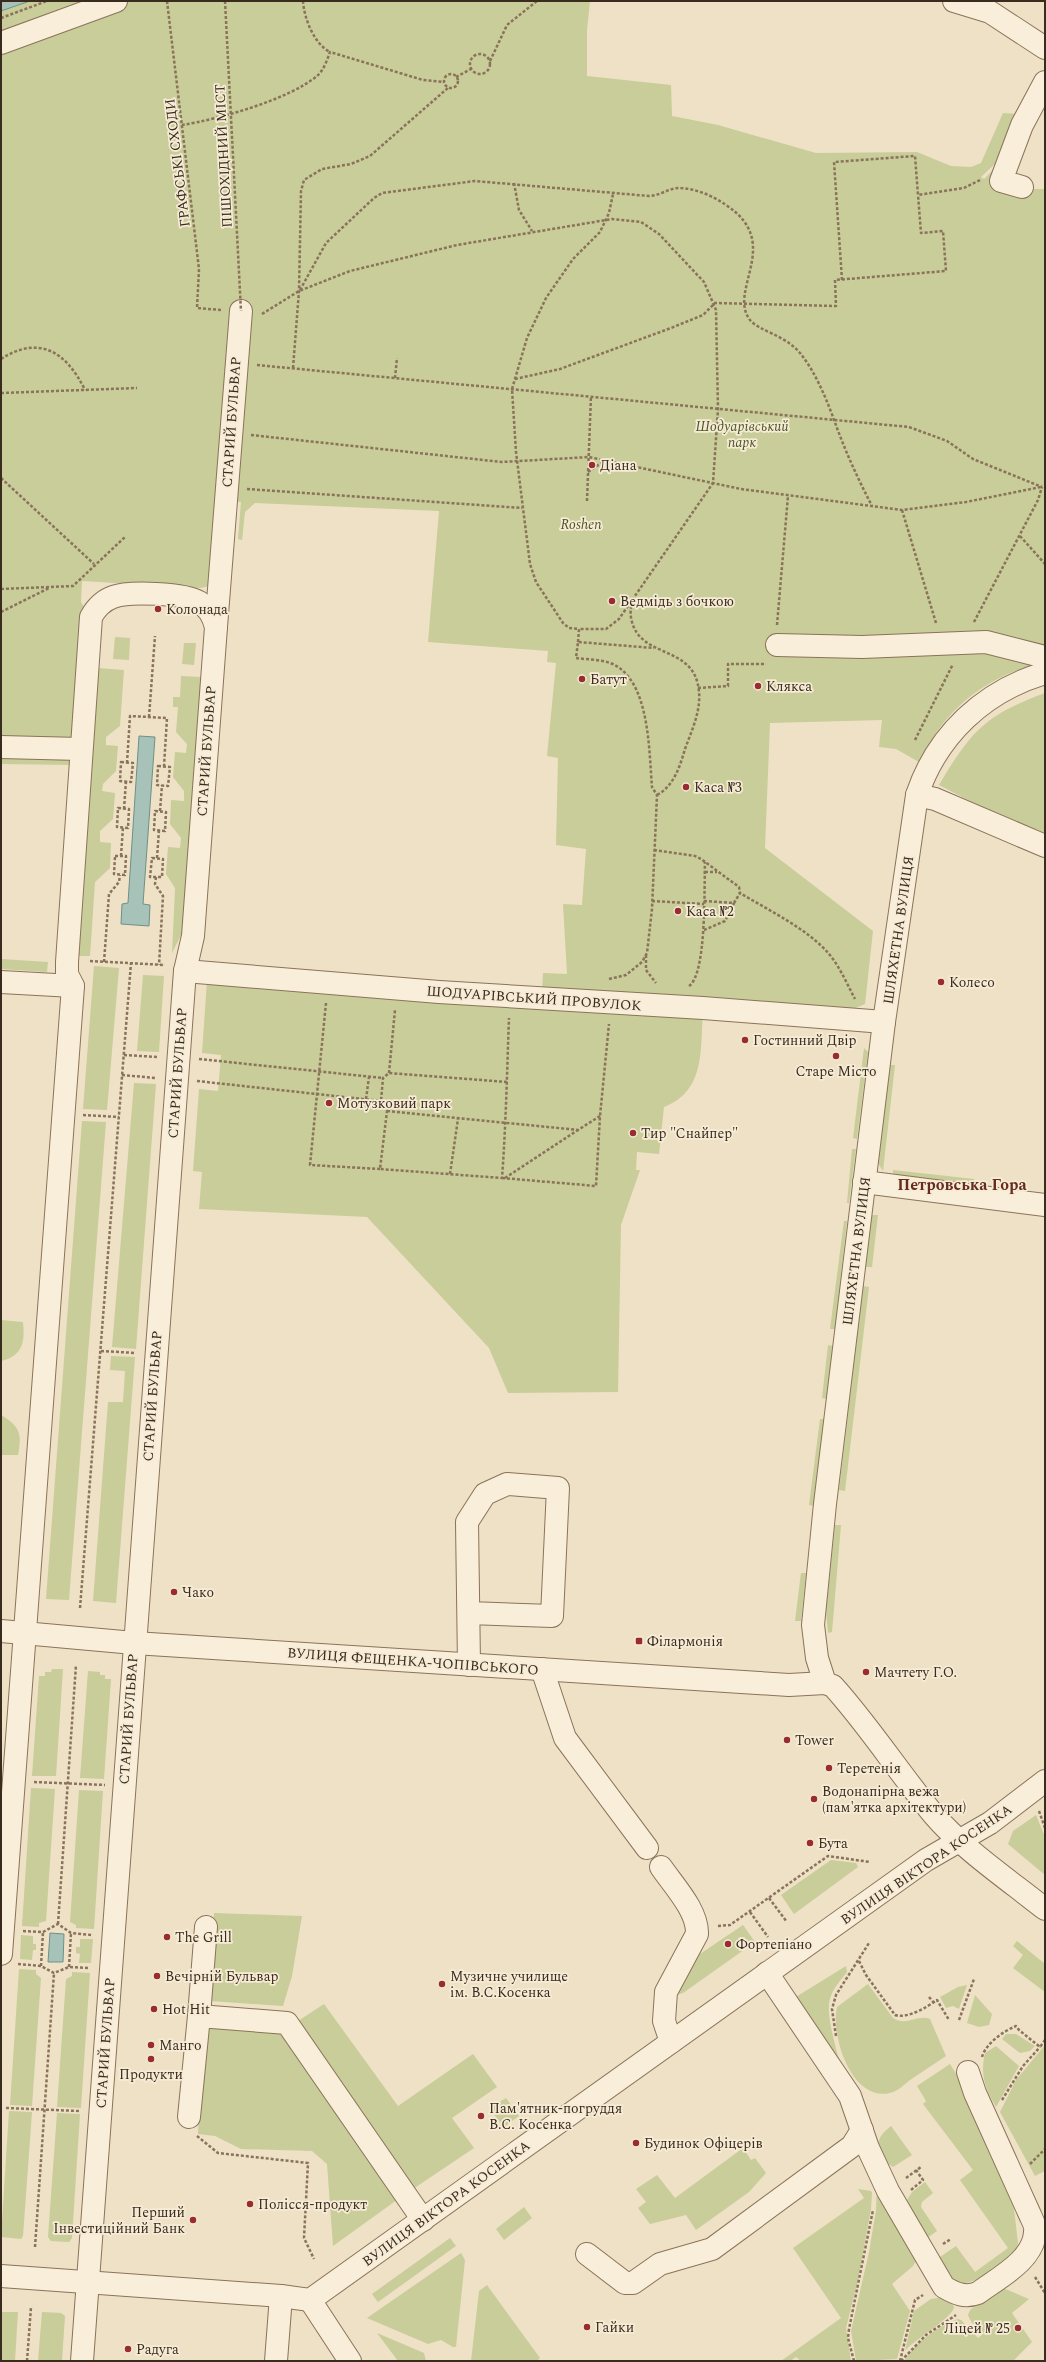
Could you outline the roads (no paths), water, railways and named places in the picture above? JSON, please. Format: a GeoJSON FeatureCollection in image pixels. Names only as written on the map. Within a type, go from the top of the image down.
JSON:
{"type":"FeatureCollection","features":[{"type":"Feature","properties":{"kind":"street"},"geometry":{"type":"LineString","coordinates":[[1,43],[116,1]]}},
{"type":"Feature","properties":{"kind":"street"},"geometry":{"type":"LineString","coordinates":[[954,1],[990,12],[1045,48]]}},
{"type":"Feature","properties":{"kind":"street"},"geometry":{"type":"LineString","coordinates":[[1022,187],[1001,181],[1022,125],[1045,82]]}},
{"type":"Feature","properties":{"kind":"street","name":"СТАРИЙ БУЛЬВАР"},"geometry":{"type":"LineString","coordinates":[[82,2361],[89,2282],[134,1643],[185,971],[193,936],[216,627],[218,581],[240,320]]}},
{"type":"Feature","properties":{"kind":"street","name":"СТАРИЙ БУЛЬВАР"},"geometry":{"type":"LineString","coordinates":[[8,1959],[4,1870],[26,1633],[73,986],[67,974],[67,962],[80,749],[91,617],[101,603],[114,596],[128,594],[186,598],[198,601],[208,609],[213,617],[216,627]]}},
{"type":"Feature","properties":{"kind":"street"},"geometry":{"type":"LineString","coordinates":[[773,654],[862,647],[986,642],[1045,657]]}},
{"type":"Feature","properties":{"kind":"street","name":"ШЛЯХЕТНА ВУЛИЦЯ"},"geometry":{"type":"LineString","coordinates":[[825,1682],[817,1658],[813,1625],[864,1182],[874,1021],[917,795],[932,760],[963,720],[1007,688],[1045,673]]}},
{"type":"Feature","properties":{"kind":"street"},"geometry":{"type":"LineString","coordinates":[[1,747],[80,749]]}},
{"type":"Feature","properties":{"kind":"street"},"geometry":{"type":"LineString","coordinates":[[917,795],[935,799],[1045,846]]}},
{"type":"Feature","properties":{"kind":"street","name":"ШОДУАРІВСЬКИЙ ПРОВУЛОК"},"geometry":{"type":"LineString","coordinates":[[185,971],[397,989],[874,1021]]}},
{"type":"Feature","properties":{"kind":"street"},"geometry":{"type":"LineString","coordinates":[[1,982],[73,986]]}},
{"type":"Feature","properties":{"kind":"street"},"geometry":{"type":"LineString","coordinates":[[864,1182],[1045,1205]]}},
{"type":"Feature","properties":{"kind":"street"},"geometry":{"type":"LineString","coordinates":[[469,1613],[552,1616],[558,1488],[507,1484],[485,1494],[467,1522],[469,1665]]}},
{"type":"Feature","properties":{"kind":"street","name":"ВУЛИЦЯ ФЕЩЕНКА-ЧОПІВСЬКОГО"},"geometry":{"type":"LineString","coordinates":[[1,1631],[134,1643],[789,1685],[825,1682]]}},
{"type":"Feature","properties":{"kind":"street"},"geometry":{"type":"LineString","coordinates":[[542,1669],[565,1738],[647,1848]]}},
{"type":"Feature","properties":{"kind":"street"},"geometry":{"type":"LineString","coordinates":[[825,1682],[833,1686],[874,1734],[935,1816],[960,1840],[1045,1909]]}},
{"type":"Feature","properties":{"kind":"street","name":"ВУЛИЦЯ ВІКТОРА КОСЕНКА"},"geometry":{"type":"LineString","coordinates":[[310,2300],[926,1860],[990,1822],[1045,1781]]}},
{"type":"Feature","properties":{"kind":"street"},"geometry":{"type":"LineString","coordinates":[[661,1867],[694,1916],[697,1926],[697,1934],[666,1992],[664,2021],[671,2042]]}},
{"type":"Feature","properties":{"kind":"street"},"geometry":{"type":"LineString","coordinates":[[189,2117],[206,1927]]}},
{"type":"Feature","properties":{"kind":"street"},"geometry":{"type":"LineString","coordinates":[[767,1973],[850,2096],[877,2167],[904,2218],[944,2287],[956,2294],[970,2296],[978,2293],[1023,2259],[1033,2243],[1036,2231],[975,2093],[968,2072]]}},
{"type":"Feature","properties":{"kind":"street"},"geometry":{"type":"LineString","coordinates":[[199,2016],[287,2023],[423,2220]]}},
{"type":"Feature","properties":{"kind":"street"},"geometry":{"type":"LineString","coordinates":[[587,2254],[626,2283],[633,2284],[660,2264],[712,2249],[852,2146],[862,2130]]}},
{"type":"Feature","properties":{"kind":"street"},"geometry":{"type":"LineString","coordinates":[[1,2276],[281,2296],[310,2300],[350,2361]]}},
{"type":"Feature","properties":{"kind":"street"},"geometry":{"type":"LineString","coordinates":[[276,2361],[281,2296]]}},
{"type":"Feature","properties":{"kind":"water"},"geometry":{"type":"Polygon","coordinates":[[[1,1],[30,1],[1,11],[1,1]]]}},
{"type":"Feature","properties":{"kind":"water"},"geometry":{"type":"Polygon","coordinates":[[[139,736],[155,737],[143,904],[150,905],[149,926],[121,924],[122,904],[128,903],[139,736]]]}},
{"type":"Feature","properties":{"kind":"water"},"geometry":{"type":"Polygon","coordinates":[[[50,1933],[64,1934],[63,1962],[48,1962],[50,1933]]]}},
{"type":"Feature","properties":{"kind":"place","name":"Діана"},"geometry":{"type":"Point","coordinates":[592,465]}},
{"type":"Feature","properties":{"kind":"place","name":"Ведмідь з бочкою"},"geometry":{"type":"Point","coordinates":[612,601]}},
{"type":"Feature","properties":{"kind":"place","name":"Колонада"},"geometry":{"type":"Point","coordinates":[158,609]}},
{"type":"Feature","properties":{"kind":"place","name":"Батут"},"geometry":{"type":"Point","coordinates":[582,679]}},
{"type":"Feature","properties":{"kind":"place","name":"Клякса"},"geometry":{"type":"Point","coordinates":[758,686]}},
{"type":"Feature","properties":{"kind":"place","name":"Каса №3"},"geometry":{"type":"Point","coordinates":[686,787]}},
{"type":"Feature","properties":{"kind":"place","name":"Каса №2"},"geometry":{"type":"Point","coordinates":[678,911]}},
{"type":"Feature","properties":{"kind":"place","name":"Колесо"},"geometry":{"type":"Point","coordinates":[941,982]}},
{"type":"Feature","properties":{"kind":"place","name":"Гостинний Двір"},"geometry":{"type":"Point","coordinates":[745,1040]}},
{"type":"Feature","properties":{"kind":"place","name":"Старе Місто"},"geometry":{"type":"Point","coordinates":[836,1056]}},
{"type":"Feature","properties":{"kind":"place","name":"Мотузковий парк"},"geometry":{"type":"Point","coordinates":[329,1103]}},
{"type":"Feature","properties":{"kind":"place","name":"Тир \"Снайпер\""},"geometry":{"type":"Point","coordinates":[633,1133]}},
{"type":"Feature","properties":{"kind":"place","name":"Чако"},"geometry":{"type":"Point","coordinates":[174,1592]}},
{"type":"Feature","properties":{"kind":"place","name":"Філармонія"},"geometry":{"type":"Point","coordinates":[639,1641]}},
{"type":"Feature","properties":{"kind":"place","name":"Мачтету Г.О."},"geometry":{"type":"Point","coordinates":[866,1672]}},
{"type":"Feature","properties":{"kind":"place","name":"Tower"},"geometry":{"type":"Point","coordinates":[787,1740]}},
{"type":"Feature","properties":{"kind":"place","name":"Теретенія"},"geometry":{"type":"Point","coordinates":[829,1768]}},
{"type":"Feature","properties":{"kind":"place","name":"Водонапірна вежа (пам'ятка архітектури)"},"geometry":{"type":"Point","coordinates":[814,1799]}},
{"type":"Feature","properties":{"kind":"place","name":"Бута"},"geometry":{"type":"Point","coordinates":[810,1843]}},
{"type":"Feature","properties":{"kind":"place","name":"The Grill"},"geometry":{"type":"Point","coordinates":[167,1937]}},
{"type":"Feature","properties":{"kind":"place","name":"Фортепіано"},"geometry":{"type":"Point","coordinates":[728,1944]}},
{"type":"Feature","properties":{"kind":"place","name":"Вечірній Бульвар"},"geometry":{"type":"Point","coordinates":[157,1976]}},
{"type":"Feature","properties":{"kind":"place","name":"Музичне училище ім. В.С.Косенка"},"geometry":{"type":"Point","coordinates":[442,1984]}},
{"type":"Feature","properties":{"kind":"place","name":"Hot Hit"},"geometry":{"type":"Point","coordinates":[154,2009]}},
{"type":"Feature","properties":{"kind":"place","name":"Манго"},"geometry":{"type":"Point","coordinates":[151,2045]}},
{"type":"Feature","properties":{"kind":"place","name":"Продукти"},"geometry":{"type":"Point","coordinates":[151,2059]}},
{"type":"Feature","properties":{"kind":"place","name":"Пам'ятник-погруддя В.С. Косенка"},"geometry":{"type":"Point","coordinates":[481,2116]}},
{"type":"Feature","properties":{"kind":"place","name":"Будинок Офіцерів"},"geometry":{"type":"Point","coordinates":[636,2143]}},
{"type":"Feature","properties":{"kind":"place","name":"Полісся-продукт"},"geometry":{"type":"Point","coordinates":[250,2204]}},
{"type":"Feature","properties":{"kind":"place","name":"Перший Інвестиційний Банк"},"geometry":{"type":"Point","coordinates":[193,2220]}},
{"type":"Feature","properties":{"kind":"place","name":"Гайки"},"geometry":{"type":"Point","coordinates":[587,2327]}},
{"type":"Feature","properties":{"kind":"place","name":"Ліцей № 25"},"geometry":{"type":"Point","coordinates":[1018,2328]}},
{"type":"Feature","properties":{"kind":"place","name":"Радуга"},"geometry":{"type":"Point","coordinates":[128,2349]}},
{"type":"Feature","properties":{"kind":"district","name":"Петровська Гора"},"geometry":{"type":"Point","coordinates":[962,1184]}},
{"type":"Feature","properties":{"kind":"park label","name":"Шодуарівський парк"},"geometry":{"type":"Point","coordinates":[742,434]}},
{"type":"Feature","properties":{"kind":"park label","name":"Roshen"},"geometry":{"type":"Point","coordinates":[581,524]}}]}
